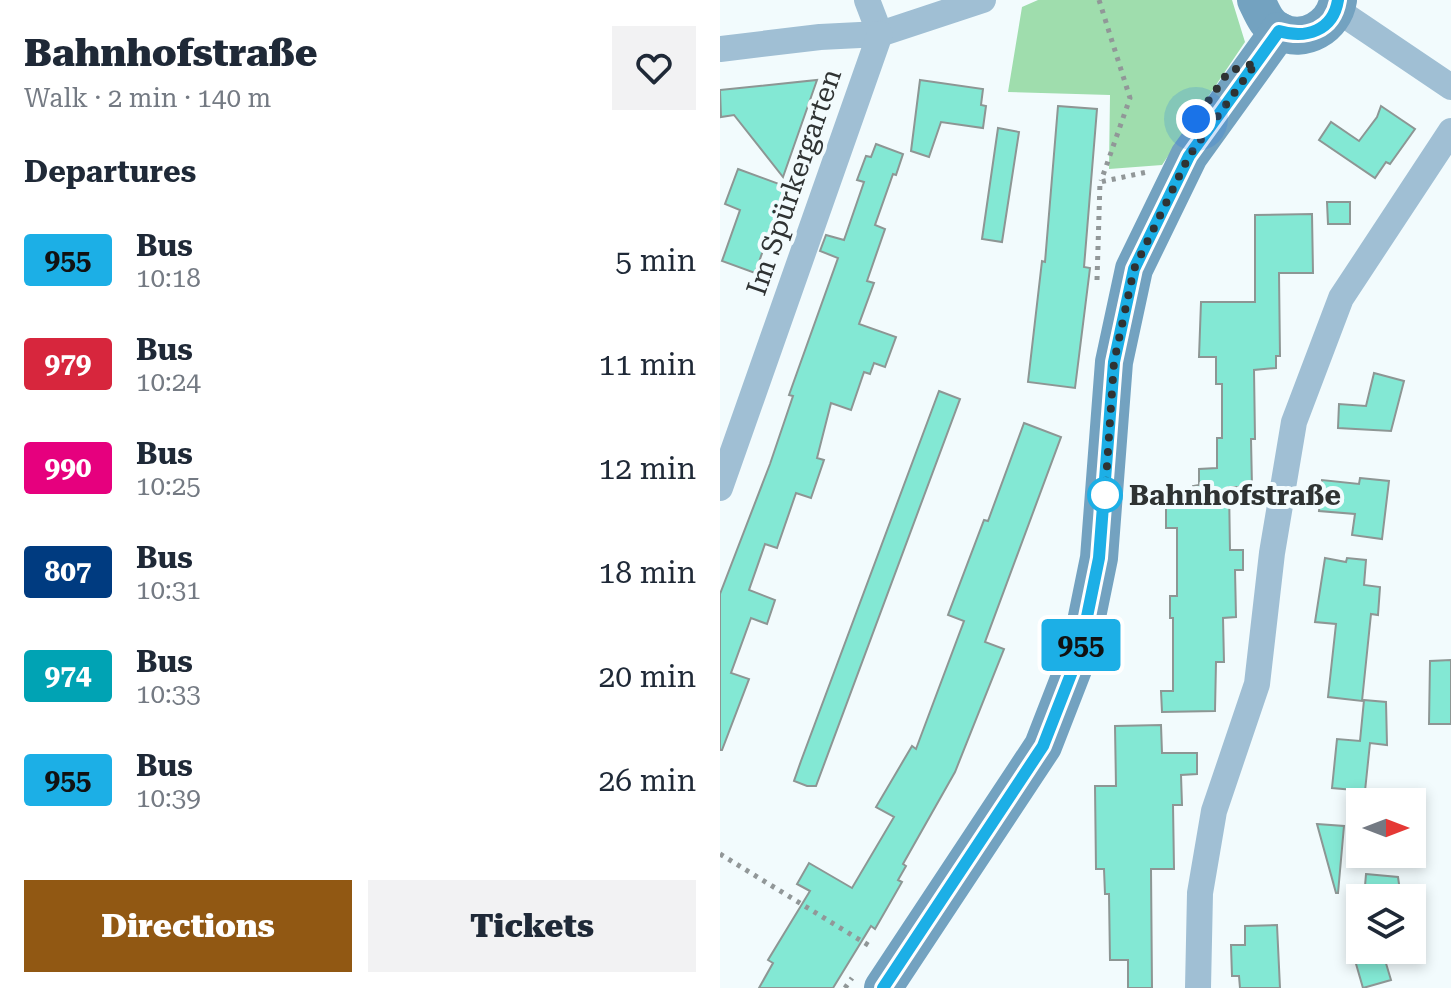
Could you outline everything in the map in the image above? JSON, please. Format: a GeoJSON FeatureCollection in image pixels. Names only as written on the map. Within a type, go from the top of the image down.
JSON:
{"type":"FeatureCollection","features":[{"type":"Feature","properties":{"kind":"street"},"geometry":{"type":"LineString","coordinates":[[867,0],[880,34]]}},
{"type":"Feature","properties":{"kind":"street"},"geometry":{"type":"LineString","coordinates":[[720,49],[820,37],[880,34],[983,0]]}},
{"type":"Feature","properties":{"kind":"street"},"geometry":{"type":"LineString","coordinates":[[1256,0],[1265,21],[1279,31],[1294,36],[1312,33],[1325,26],[1337,5],[1451,87]]}},
{"type":"Feature","properties":{"kind":"street"},"geometry":{"type":"LineString","coordinates":[[869,971],[1043,746],[1080,651],[1099,558],[1114,362],[1134,269],[1189,156],[1279,31]]}},
{"type":"Feature","properties":{"kind":"street","name":"Im Spürkergarten"},"geometry":{"type":"LineString","coordinates":[[720,488],[880,34]]}},
{"type":"Feature","properties":{"kind":"street"},"geometry":{"type":"LineString","coordinates":[[1198,988],[1200,893],[1214,811],[1257,684],[1272,553],[1294,422],[1341,298],[1451,131]]}},
{"type":"Feature","properties":{"kind":"path"},"geometry":{"type":"LineString","coordinates":[[1095,292],[1100,182],[1130,98],[1099,0]]}},
{"type":"Feature","properties":{"kind":"path"},"geometry":{"type":"LineString","coordinates":[[1100,182],[1151,171]]}},
{"type":"Feature","properties":{"kind":"path"},"geometry":{"type":"LineString","coordinates":[[720,854],[873,948]]}},
{"type":"Feature","properties":{"kind":"path"},"geometry":{"type":"LineString","coordinates":[[845,988],[869,971],[873,948],[881,935]]}},
{"type":"Feature","properties":{"kind":"green space"},"geometry":{"type":"Polygon","coordinates":[[[1038,0],[1232,0],[1245,42],[1162,165],[1109,169],[1110,95],[1008,92],[1022,7],[1038,0]]]}},
{"type":"Feature","properties":{"kind":"building"},"geometry":{"type":"Polygon","coordinates":[[[817,80],[783,177],[734,115],[721,117],[720,90],[817,80]]]}},
{"type":"Feature","properties":{"kind":"building"},"geometry":{"type":"Polygon","coordinates":[[[920,80],[983,89],[981,105],[986,106],[983,128],[941,122],[929,157],[911,151],[920,80]]]}},
{"type":"Feature","properties":{"kind":"building"},"geometry":{"type":"Polygon","coordinates":[[[1058,106],[1097,109],[1084,267],[1090,268],[1075,388],[1028,382],[1042,261],[1045,262],[1058,106]]]}},
{"type":"Feature","properties":{"kind":"building"},"geometry":{"type":"Polygon","coordinates":[[[1381,106],[1415,129],[1390,164],[1386,162],[1375,178],[1319,140],[1331,122],[1359,141],[1377,117],[1381,106]]]}},
{"type":"Feature","properties":{"kind":"building"},"geometry":{"type":"Polygon","coordinates":[[[998,128],[1019,132],[1002,242],[982,239],[998,128]]]}},
{"type":"Feature","properties":{"kind":"building"},"geometry":{"type":"Polygon","coordinates":[[[876,144],[903,154],[875,225],[885,229],[867,281],[874,283],[859,324],[896,337],[885,367],[874,363],[870,374],[864,372],[851,410],[831,403],[817,458],[824,460],[811,498],[796,493],[777,548],[765,544],[749,590],[775,600],[767,624],[751,618],[731,673],[749,679],[720,750],[720,594],[770,464],[793,396],[789,395],[838,258],[820,251],[826,235],[844,240],[864,182],[857,180],[866,156],[871,157],[876,144]]]}},
{"type":"Feature","properties":{"kind":"building"},"geometry":{"type":"Polygon","coordinates":[[[738,169],[790,188],[776,229],[771,228],[755,273],[722,261],[740,210],[725,204],[738,169]]]}},
{"type":"Feature","properties":{"kind":"building"},"geometry":{"type":"Polygon","coordinates":[[[1327,202],[1350,202],[1350,224],[1328,224],[1327,202]]]}},
{"type":"Feature","properties":{"kind":"building"},"geometry":{"type":"Polygon","coordinates":[[[1312,214],[1313,273],[1279,273],[1280,356],[1276,356],[1276,368],[1254,370],[1252,487],[1229,487],[1230,550],[1243,550],[1243,570],[1235,570],[1236,617],[1223,618],[1224,662],[1216,662],[1215,711],[1162,712],[1161,691],[1173,691],[1170,596],[1177,596],[1177,528],[1166,528],[1166,506],[1193,505],[1193,486],[1199,485],[1199,469],[1217,468],[1217,438],[1222,438],[1222,384],[1216,384],[1216,357],[1199,357],[1201,302],[1255,302],[1255,215],[1312,214]]]}},
{"type":"Feature","properties":{"kind":"building"},"geometry":{"type":"Polygon","coordinates":[[[1374,373],[1404,381],[1391,431],[1338,428],[1339,404],[1366,406],[1374,373]]]}},
{"type":"Feature","properties":{"kind":"building"},"geometry":{"type":"Polygon","coordinates":[[[939,391],[960,399],[816,786],[807,786],[794,781],[939,391]]]}},
{"type":"Feature","properties":{"kind":"building"},"geometry":{"type":"Polygon","coordinates":[[[1024,423],[1061,437],[985,642],[1004,649],[955,772],[903,864],[906,866],[898,880],[902,882],[875,929],[871,926],[833,988],[759,988],[773,963],[768,960],[810,891],[797,884],[809,863],[852,888],[894,817],[876,807],[912,746],[916,749],[964,621],[948,615],[984,520],[988,521],[1024,423]]]}},
{"type":"Feature","properties":{"kind":"building"},"geometry":{"type":"Polygon","coordinates":[[[1360,478],[1389,481],[1382,539],[1352,535],[1355,514],[1319,511],[1322,480],[1359,484],[1360,478]]]}},
{"type":"Feature","properties":{"kind":"building"},"geometry":{"type":"Polygon","coordinates":[[[1325,558],[1346,562],[1347,558],[1366,560],[1364,585],[1380,587],[1378,615],[1371,614],[1362,701],[1328,697],[1336,624],[1315,622],[1325,558]]]}},
{"type":"Feature","properties":{"kind":"building"},"geometry":{"type":"Polygon","coordinates":[[[1451,660],[1451,724],[1429,724],[1430,661],[1451,660]]]}},
{"type":"Feature","properties":{"kind":"building"},"geometry":{"type":"Polygon","coordinates":[[[1364,700],[1386,702],[1387,745],[1370,743],[1365,788],[1332,788],[1337,739],[1360,741],[1364,700]]]}},
{"type":"Feature","properties":{"kind":"building"},"geometry":{"type":"Polygon","coordinates":[[[1161,725],[1162,753],[1197,753],[1197,774],[1181,775],[1182,805],[1173,805],[1174,869],[1151,869],[1152,988],[1128,988],[1128,960],[1110,960],[1109,894],[1105,894],[1104,869],[1096,869],[1095,786],[1116,786],[1115,726],[1161,725]]]}},
{"type":"Feature","properties":{"kind":"building"},"geometry":{"type":"Polygon","coordinates":[[[1317,824],[1344,826],[1338,893],[1336,893],[1317,824]]]}},
{"type":"Feature","properties":{"kind":"building"},"geometry":{"type":"Polygon","coordinates":[[[1366,874],[1398,877],[1399,884],[1365,884],[1366,874]]]}},
{"type":"Feature","properties":{"kind":"building"},"geometry":{"type":"Polygon","coordinates":[[[1277,925],[1280,988],[1240,988],[1239,976],[1232,976],[1231,945],[1245,945],[1245,926],[1277,925]]]}},
{"type":"Feature","properties":{"kind":"building"},"geometry":{"type":"Polygon","coordinates":[[[1356,964],[1386,964],[1391,980],[1363,988],[1356,964]]]}},
{"type":"Feature","properties":{"kind":"bus line","name":"955"},"geometry":{"type":"LineString","coordinates":[[883,988],[1043,746],[1080,651],[1099,558],[1114,362],[1134,269],[1189,156],[1279,31],[1294,36],[1312,33],[1325,26],[1337,10],[1338,0]]}},
{"type":"Feature","properties":{"kind":"place","name":"Bahnhofstraße"},"geometry":{"type":"Point","coordinates":[1105,495]}},
{"type":"Feature","properties":{"kind":"route"},"geometry":{"type":"LineString","coordinates":[[1105,495],[1114,362],[1134,269],[1189,156],[1256,63],[1229,71],[1196,119]]}}]}
